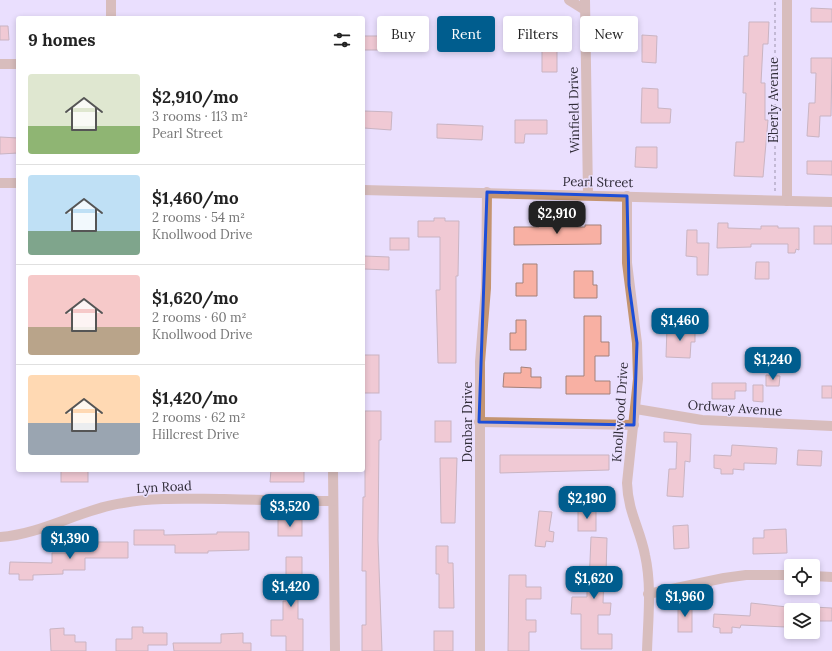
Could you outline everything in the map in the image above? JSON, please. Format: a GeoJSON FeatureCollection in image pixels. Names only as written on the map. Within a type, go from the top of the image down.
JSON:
{"type":"FeatureCollection","features":[{"type":"Feature","properties":{"kind":"street"},"geometry":{"type":"LineString","coordinates":[[111,0],[111,16]]}},
{"type":"Feature","properties":{"kind":"street"},"geometry":{"type":"LineString","coordinates":[[568,0],[585,5]]}},
{"type":"Feature","properties":{"kind":"street","name":"Eberly Avenue"},"geometry":{"type":"LineString","coordinates":[[787,0],[787,201]]}},
{"type":"Feature","properties":{"kind":"street","name":"Winfield Drive"},"geometry":{"type":"LineString","coordinates":[[585,5],[588,195]]}},
{"type":"Feature","properties":{"kind":"street"},"geometry":{"type":"LineString","coordinates":[[0,64],[16,64]]}},
{"type":"Feature","properties":{"kind":"street"},"geometry":{"type":"LineString","coordinates":[[0,183],[16,183]]}},
{"type":"Feature","properties":{"kind":"street","name":"Pearl Street"},"geometry":{"type":"LineString","coordinates":[[365,190],[832,202]]}},
{"type":"Feature","properties":{"kind":"street","name":"Donbar Drive"},"geometry":{"type":"LineString","coordinates":[[480,651],[480,362],[486,288],[487,192]]}},
{"type":"Feature","properties":{"kind":"street","name":"Knollwood Drive"},"geometry":{"type":"LineString","coordinates":[[627,196],[629,285],[638,343],[636,409],[627,483],[627,497],[630,512],[645,554],[648,594],[647,651]]}},
{"type":"Feature","properties":{"kind":"street","name":"Ordway Avenue"},"geometry":{"type":"LineString","coordinates":[[636,409],[702,420],[832,426]]}},
{"type":"Feature","properties":{"kind":"street"},"geometry":{"type":"LineString","coordinates":[[480,422],[634,425]]}},
{"type":"Feature","properties":{"kind":"street"},"geometry":{"type":"LineString","coordinates":[[333,472],[336,651]]}},
{"type":"Feature","properties":{"kind":"street","name":"Lyn Road"},"geometry":{"type":"LineString","coordinates":[[0,537],[22,534],[102,507],[155,499],[333,501]]}},
{"type":"Feature","properties":{"kind":"street"},"geometry":{"type":"LineString","coordinates":[[648,594],[724,578],[746,575],[784,575]]}},
{"type":"Feature","properties":{"kind":"street"},"geometry":{"type":"LineString","coordinates":[[820,576],[832,576]]}},
{"type":"Feature","properties":{"kind":"path"},"geometry":{"type":"LineString","coordinates":[[775,0],[775,200]]}},
{"type":"Feature","properties":{"kind":"highlighted area"},"geometry":{"type":"Polygon","coordinates":[[[487,192],[627,196],[629,285],[637,343],[634,425],[479,422],[487,192]]]}},
{"type":"Feature","properties":{"kind":"building"},"geometry":{"type":"Polygon","coordinates":[[[811,8],[832,9],[832,22],[811,22],[811,8]]]}},
{"type":"Feature","properties":{"kind":"building"},"geometry":{"type":"Polygon","coordinates":[[[749,22],[769,22],[768,44],[763,44],[761,83],[765,83],[765,120],[768,120],[763,177],[734,176],[736,142],[744,142],[746,93],[743,93],[744,56],[748,56],[749,22]]]}},
{"type":"Feature","properties":{"kind":"building"},"geometry":{"type":"Polygon","coordinates":[[[0,26],[8,26],[9,40],[0,40],[0,26]]]}},
{"type":"Feature","properties":{"kind":"building"},"geometry":{"type":"Polygon","coordinates":[[[642,35],[657,36],[656,63],[642,62],[642,35]]]}},
{"type":"Feature","properties":{"kind":"building"},"geometry":{"type":"Polygon","coordinates":[[[365,36],[377,36],[377,50],[365,50],[365,36]]]}},
{"type":"Feature","properties":{"kind":"building"},"geometry":{"type":"Polygon","coordinates":[[[542,52],[557,52],[557,72],[542,72],[542,52]]]}},
{"type":"Feature","properties":{"kind":"building"},"geometry":{"type":"Polygon","coordinates":[[[811,58],[832,58],[831,116],[820,116],[819,137],[807,136],[809,103],[815,103],[816,73],[811,73],[811,58]]]}},
{"type":"Feature","properties":{"kind":"building"},"geometry":{"type":"Polygon","coordinates":[[[642,88],[658,89],[658,108],[671,109],[670,123],[641,123],[642,88]]]}},
{"type":"Feature","properties":{"kind":"building"},"geometry":{"type":"Polygon","coordinates":[[[365,111],[392,112],[391,130],[365,128],[365,111]]]}},
{"type":"Feature","properties":{"kind":"building"},"geometry":{"type":"Polygon","coordinates":[[[515,120],[547,120],[547,134],[525,134],[524,143],[515,143],[515,120]]]}},
{"type":"Feature","properties":{"kind":"building"},"geometry":{"type":"Polygon","coordinates":[[[437,124],[483,126],[482,140],[437,138],[437,124]]]}},
{"type":"Feature","properties":{"kind":"building"},"geometry":{"type":"Polygon","coordinates":[[[0,137],[16,138],[16,153],[0,154],[0,137]]]}},
{"type":"Feature","properties":{"kind":"building"},"geometry":{"type":"Polygon","coordinates":[[[636,147],[657,147],[657,168],[635,167],[636,147]]]}},
{"type":"Feature","properties":{"kind":"building"},"geometry":{"type":"Polygon","coordinates":[[[807,161],[832,161],[832,175],[807,174],[807,161]]]}},
{"type":"Feature","properties":{"kind":"building"},"geometry":{"type":"Polygon","coordinates":[[[434,218],[445,218],[445,221],[459,221],[458,276],[456,276],[456,363],[438,363],[436,290],[440,290],[440,237],[418,237],[418,221],[434,221],[434,218]]]}},
{"type":"Feature","properties":{"kind":"building"},"geometry":{"type":"Polygon","coordinates":[[[539,223],[553,223],[553,227],[585,227],[585,225],[601,225],[601,244],[514,245],[514,227],[539,227],[539,223]]]}},
{"type":"Feature","properties":{"kind":"building"},"geometry":{"type":"Polygon","coordinates":[[[718,223],[728,223],[728,228],[761,229],[761,226],[778,226],[778,228],[799,228],[799,250],[796,249],[795,253],[788,253],[788,244],[751,244],[751,247],[717,248],[718,223]]]}},
{"type":"Feature","properties":{"kind":"building"},"geometry":{"type":"Polygon","coordinates":[[[814,226],[832,226],[832,244],[814,244],[814,226]]]}},
{"type":"Feature","properties":{"kind":"building"},"geometry":{"type":"Polygon","coordinates":[[[687,230],[697,230],[697,243],[709,243],[708,275],[697,275],[697,257],[686,256],[687,230]]]}},
{"type":"Feature","properties":{"kind":"building"},"geometry":{"type":"Polygon","coordinates":[[[390,238],[409,238],[409,250],[390,250],[390,238]]]}},
{"type":"Feature","properties":{"kind":"building"},"geometry":{"type":"Polygon","coordinates":[[[365,256],[389,257],[389,270],[365,269],[365,256]]]}},
{"type":"Feature","properties":{"kind":"building"},"geometry":{"type":"Polygon","coordinates":[[[756,262],[769,262],[769,279],[755,279],[756,262]]]}},
{"type":"Feature","properties":{"kind":"building"},"geometry":{"type":"Polygon","coordinates":[[[523,264],[537,264],[537,296],[516,296],[516,283],[523,283],[523,264]]]}},
{"type":"Feature","properties":{"kind":"building"},"geometry":{"type":"Polygon","coordinates":[[[574,271],[593,271],[593,285],[597,285],[597,298],[574,298],[574,271]]]}},
{"type":"Feature","properties":{"kind":"building"},"geometry":{"type":"Polygon","coordinates":[[[584,316],[601,316],[601,342],[609,342],[609,356],[595,356],[595,381],[610,381],[610,394],[566,394],[566,376],[584,376],[584,316]]]}},
{"type":"Feature","properties":{"kind":"building"},"geometry":{"type":"Polygon","coordinates":[[[516,320],[526,320],[526,350],[510,350],[510,333],[516,333],[516,320]]]}},
{"type":"Feature","properties":{"kind":"building"},"geometry":{"type":"Polygon","coordinates":[[[667,327],[695,327],[695,342],[691,342],[690,358],[666,357],[667,327]]]}},
{"type":"Feature","properties":{"kind":"building"},"geometry":{"type":"Polygon","coordinates":[[[365,355],[379,355],[379,393],[365,393],[365,355]]]}},
{"type":"Feature","properties":{"kind":"building"},"geometry":{"type":"Polygon","coordinates":[[[521,367],[531,368],[531,377],[541,377],[541,388],[503,387],[504,373],[521,373],[521,367]]]}},
{"type":"Feature","properties":{"kind":"building"},"geometry":{"type":"Polygon","coordinates":[[[766,375],[780,376],[779,386],[766,386],[766,375]]]}},
{"type":"Feature","properties":{"kind":"building"},"geometry":{"type":"Polygon","coordinates":[[[712,383],[746,383],[746,391],[735,391],[735,399],[712,399],[712,383]]]}},
{"type":"Feature","properties":{"kind":"building"},"geometry":{"type":"Polygon","coordinates":[[[753,385],[763,385],[763,402],[753,401],[753,385]]]}},
{"type":"Feature","properties":{"kind":"building"},"geometry":{"type":"Polygon","coordinates":[[[822,386],[832,386],[832,398],[822,398],[822,386]]]}},
{"type":"Feature","properties":{"kind":"building"},"geometry":{"type":"Polygon","coordinates":[[[365,411],[381,411],[381,440],[379,440],[378,540],[382,651],[362,651],[362,625],[366,625],[366,571],[362,571],[363,497],[365,497],[365,411]]]}},
{"type":"Feature","properties":{"kind":"building"},"geometry":{"type":"Polygon","coordinates":[[[435,421],[451,421],[451,442],[435,442],[435,421]]]}},
{"type":"Feature","properties":{"kind":"building"},"geometry":{"type":"Polygon","coordinates":[[[664,432],[691,434],[690,462],[685,461],[683,497],[667,496],[669,469],[676,469],[677,442],[664,442],[664,432]]]}},
{"type":"Feature","properties":{"kind":"building"},"geometry":{"type":"Polygon","coordinates":[[[732,445],[777,448],[776,464],[744,463],[744,470],[733,469],[733,474],[721,474],[721,469],[714,468],[714,455],[731,456],[732,445]]]}},
{"type":"Feature","properties":{"kind":"building"},"geometry":{"type":"Polygon","coordinates":[[[798,450],[822,451],[821,466],[797,465],[798,450]]]}},
{"type":"Feature","properties":{"kind":"building"},"geometry":{"type":"Polygon","coordinates":[[[500,455],[609,455],[609,470],[500,473],[500,455]]]}},
{"type":"Feature","properties":{"kind":"building"},"geometry":{"type":"Polygon","coordinates":[[[440,458],[457,458],[455,523],[441,523],[440,458]]]}},
{"type":"Feature","properties":{"kind":"building"},"geometry":{"type":"Polygon","coordinates":[[[61,472],[88,472],[88,482],[61,482],[61,472]]]}},
{"type":"Feature","properties":{"kind":"building"},"geometry":{"type":"Polygon","coordinates":[[[271,472],[304,472],[304,482],[270,482],[271,472]]]}},
{"type":"Feature","properties":{"kind":"building"},"geometry":{"type":"Polygon","coordinates":[[[578,508],[596,508],[596,531],[578,531],[578,508]]]}},
{"type":"Feature","properties":{"kind":"building"},"geometry":{"type":"Polygon","coordinates":[[[539,511],[552,512],[549,531],[554,532],[553,542],[546,541],[545,547],[535,546],[539,511]]]}},
{"type":"Feature","properties":{"kind":"building"},"geometry":{"type":"Polygon","coordinates":[[[278,520],[302,520],[302,536],[278,536],[278,520]]]}},
{"type":"Feature","properties":{"kind":"building"},"geometry":{"type":"Polygon","coordinates":[[[688,525],[689,548],[674,549],[673,526],[688,525]]]}},
{"type":"Feature","properties":{"kind":"building"},"geometry":{"type":"Polygon","coordinates":[[[786,529],[787,553],[753,554],[753,538],[764,538],[764,530],[786,529]]]}},
{"type":"Feature","properties":{"kind":"building"},"geometry":{"type":"Polygon","coordinates":[[[134,530],[164,530],[164,535],[249,532],[249,550],[208,551],[208,553],[175,553],[175,545],[134,545],[134,530]]]}},
{"type":"Feature","properties":{"kind":"building"},"geometry":{"type":"Polygon","coordinates":[[[591,537],[607,538],[606,574],[604,574],[603,603],[611,603],[610,615],[598,615],[598,634],[612,634],[612,649],[581,649],[581,614],[571,614],[572,597],[587,597],[587,586],[589,586],[591,537]]]}},
{"type":"Feature","properties":{"kind":"building"},"geometry":{"type":"Polygon","coordinates":[[[92,542],[128,542],[128,558],[85,558],[85,570],[63,570],[63,574],[33,575],[33,580],[19,580],[19,574],[9,574],[10,562],[52,563],[52,553],[74,553],[74,549],[92,549],[92,542]]]}},
{"type":"Feature","properties":{"kind":"building"},"geometry":{"type":"Polygon","coordinates":[[[436,546],[448,546],[448,563],[453,563],[454,608],[439,608],[439,574],[436,574],[436,546]]]}},
{"type":"Feature","properties":{"kind":"building"},"geometry":{"type":"Polygon","coordinates":[[[286,557],[302,557],[302,588],[298,588],[298,619],[303,619],[303,651],[286,651],[286,636],[271,636],[271,620],[283,620],[283,601],[286,601],[286,557]]]}},
{"type":"Feature","properties":{"kind":"building"},"geometry":{"type":"Polygon","coordinates":[[[509,575],[526,575],[526,587],[541,587],[541,599],[526,599],[526,620],[536,620],[536,632],[529,632],[529,651],[508,651],[509,575]]]}},
{"type":"Feature","properties":{"kind":"building"},"geometry":{"type":"Polygon","coordinates":[[[751,603],[784,607],[784,627],[741,625],[740,628],[732,627],[732,633],[720,633],[720,628],[713,627],[714,614],[750,616],[751,603]]]}},
{"type":"Feature","properties":{"kind":"building"},"geometry":{"type":"Polygon","coordinates":[[[678,604],[692,604],[692,632],[678,632],[678,604]]]}},
{"type":"Feature","properties":{"kind":"building"},"geometry":{"type":"Polygon","coordinates":[[[820,607],[832,608],[832,621],[820,621],[820,607]]]}},
{"type":"Feature","properties":{"kind":"building"},"geometry":{"type":"Polygon","coordinates":[[[132,627],[143,627],[143,633],[167,633],[167,645],[148,645],[148,651],[116,651],[116,639],[132,639],[132,627]]]}},
{"type":"Feature","properties":{"kind":"building"},"geometry":{"type":"Polygon","coordinates":[[[64,628],[64,635],[75,635],[75,642],[86,642],[86,651],[51,651],[50,629],[64,628]]]}},
{"type":"Feature","properties":{"kind":"building"},"geometry":{"type":"Polygon","coordinates":[[[434,631],[453,631],[453,651],[434,651],[434,631]]]}},
{"type":"Feature","properties":{"kind":"building"},"geometry":{"type":"Polygon","coordinates":[[[243,633],[243,643],[251,643],[251,651],[174,651],[173,643],[221,643],[221,634],[243,633]]]}}]}
